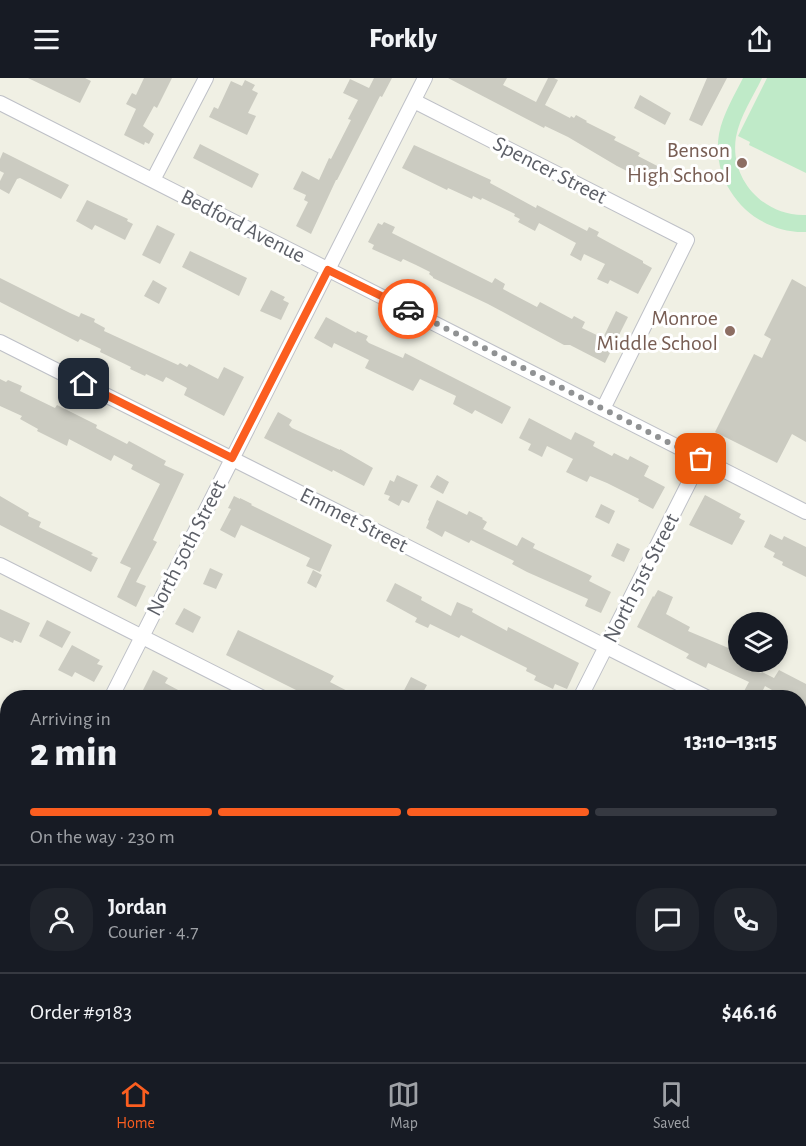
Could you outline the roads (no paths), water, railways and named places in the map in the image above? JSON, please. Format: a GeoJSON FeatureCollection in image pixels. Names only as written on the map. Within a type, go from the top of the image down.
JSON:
{"type":"FeatureCollection","features":[{"type":"Feature","properties":{"kind":"street"},"geometry":{"type":"LineString","coordinates":[[153,180],[206,78]]}},
{"type":"Feature","properties":{"kind":"street","name":"North 50th Street"},"geometry":{"type":"LineString","coordinates":[[115,690],[425,78]]}},
{"type":"Feature","properties":{"kind":"street","name":"Spencer Street"},"geometry":{"type":"LineString","coordinates":[[414,101],[687,240],[603,409]]}},
{"type":"Feature","properties":{"kind":"street","name":"Bedford Avenue"},"geometry":{"type":"LineString","coordinates":[[0,103],[806,512]]}},
{"type":"Feature","properties":{"kind":"street","name":"Emmet Street"},"geometry":{"type":"LineString","coordinates":[[0,342],[692,690]]}},
{"type":"Feature","properties":{"kind":"street","name":"North 51st Street"},"geometry":{"type":"LineString","coordinates":[[584,690],[701,459]]}},
{"type":"Feature","properties":{"kind":"street"},"geometry":{"type":"LineString","coordinates":[[0,565],[247,690]]}},
{"type":"Feature","properties":{"kind":"place","name":"Benson High School"},"geometry":{"type":"Point","coordinates":[742,163]}},
{"type":"Feature","properties":{"kind":"place","name":"Monroe Middle School"},"geometry":{"type":"Point","coordinates":[730,331]}}]}
